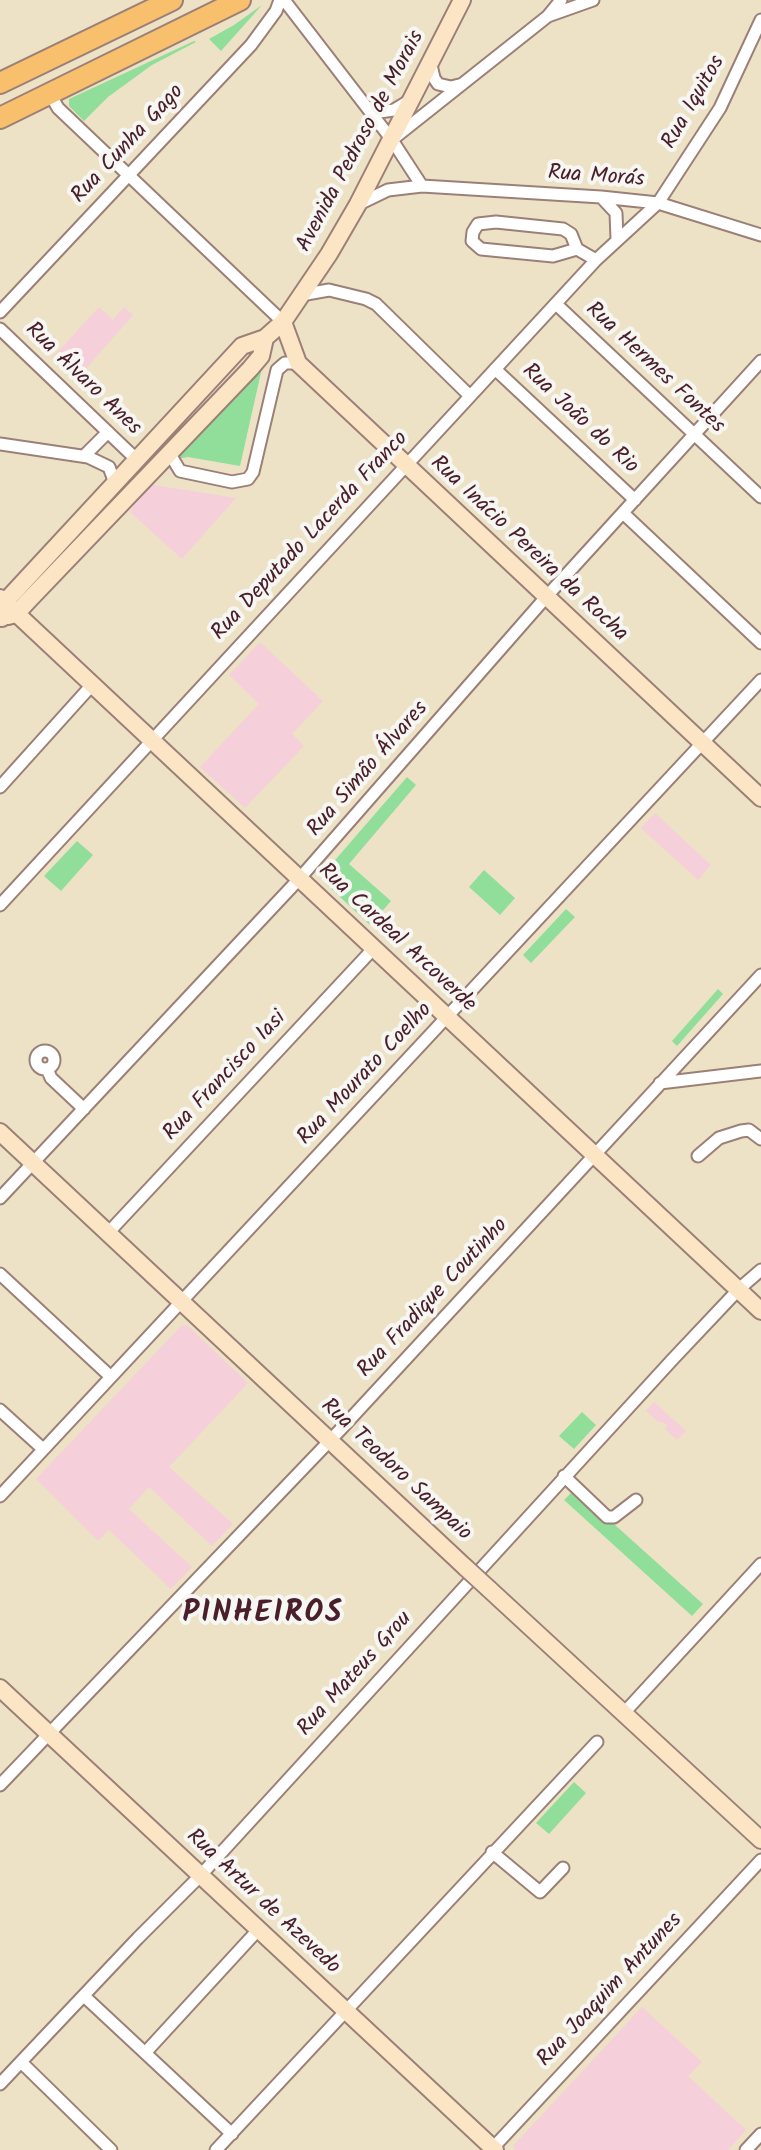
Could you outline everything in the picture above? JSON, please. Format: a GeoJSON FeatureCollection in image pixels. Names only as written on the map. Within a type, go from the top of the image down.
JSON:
{"type":"FeatureCollection","features":[{"type":"Feature","properties":{"kind":"highway"},"geometry":{"type":"LineString","coordinates":[[0,83],[172,0]]}},
{"type":"Feature","properties":{"kind":"highway"},"geometry":{"type":"LineString","coordinates":[[50,94],[44,81],[50,67],[178,6],[182,0]]}},
{"type":"Feature","properties":{"kind":"highway"},"geometry":{"type":"LineString","coordinates":[[0,118],[240,0]]}},
{"type":"Feature","properties":{"kind":"main road","name":"Avenida Pedroso de Morais"},"geometry":{"type":"LineString","coordinates":[[4,610],[136,459],[242,346],[265,338],[283,322],[358,204],[462,0]]}},
{"type":"Feature","properties":{"kind":"main road","name":"Rua Inácio Pereira da Rocha"},"geometry":{"type":"LineString","coordinates":[[283,322],[298,363],[761,798]]}},
{"type":"Feature","properties":{"kind":"main road"},"geometry":{"type":"LineString","coordinates":[[4,610],[170,454],[261,356],[265,338]]}},
{"type":"Feature","properties":{"kind":"main road","name":"Rua Cardeal Arcoverde"},"geometry":{"type":"LineString","coordinates":[[4,610],[151,740],[761,1311]]}},
{"type":"Feature","properties":{"kind":"main road","name":"Rua Teodoro Sampaio"},"geometry":{"type":"LineString","coordinates":[[0,1132],[761,1840]]}},
{"type":"Feature","properties":{"kind":"main road","name":"Rua Artur de Azevedo"},"geometry":{"type":"LineString","coordinates":[[0,1688],[493,2149]]}},
{"type":"Feature","properties":{"kind":"street"},"geometry":{"type":"LineString","coordinates":[[282,0],[372,113],[422,186]]}},
{"type":"Feature","properties":{"kind":"street","name":"Rua Cunha Gago"},"geometry":{"type":"LineString","coordinates":[[0,312],[251,45],[282,0]]}},
{"type":"Feature","properties":{"kind":"street"},"geometry":{"type":"LineString","coordinates":[[392,140],[548,16],[561,0]]}},
{"type":"Feature","properties":{"kind":"street"},"geometry":{"type":"LineString","coordinates":[[548,16],[593,0]]}},
{"type":"Feature","properties":{"kind":"street","name":"Rua Iquitos"},"geometry":{"type":"LineString","coordinates":[[658,203],[720,108],[761,20]]}},
{"type":"Feature","properties":{"kind":"street"},"geometry":{"type":"LineString","coordinates":[[431,65],[438,84],[459,85]]}},
{"type":"Feature","properties":{"kind":"street"},"geometry":{"type":"LineString","coordinates":[[50,94],[58,108],[283,322]]}},
{"type":"Feature","properties":{"kind":"street"},"geometry":{"type":"LineString","coordinates":[[372,113],[394,110],[413,99]]}},
{"type":"Feature","properties":{"kind":"street","name":"Rua Morás"},"geometry":{"type":"LineString","coordinates":[[358,204],[388,190],[422,186],[601,197],[658,203],[761,235]]}},
{"type":"Feature","properties":{"kind":"street"},"geometry":{"type":"LineString","coordinates":[[601,197],[616,213],[617,239]]}},
{"type":"Feature","properties":{"kind":"street","name":"Rua Deputado Lacerda Franco"},"geometry":{"type":"LineString","coordinates":[[0,905],[596,260],[658,203]]}},
{"type":"Feature","properties":{"kind":"street"},"geometry":{"type":"LineString","coordinates":[[577,249],[553,256],[481,249],[472,241],[473,232],[474,227],[489,222],[548,226],[571,234],[577,249],[596,260]]}},
{"type":"Feature","properties":{"kind":"street"},"geometry":{"type":"LineString","coordinates":[[301,295],[329,290],[376,304],[470,396]]}},
{"type":"Feature","properties":{"kind":"street","name":"Rua Hermes Fontes"},"geometry":{"type":"LineString","coordinates":[[556,304],[761,497]]}},
{"type":"Feature","properties":{"kind":"street","name":"Rua Álvaro Anes"},"geometry":{"type":"LineString","coordinates":[[0,329],[136,459]]}},
{"type":"Feature","properties":{"kind":"street"},"geometry":{"type":"LineString","coordinates":[[242,346],[271,365],[274,377]]}},
{"type":"Feature","properties":{"kind":"street","name":"Rua Simão Álvares"},"geometry":{"type":"LineString","coordinates":[[0,1198],[300,878],[547,596],[761,361]]}},
{"type":"Feature","properties":{"kind":"street"},"geometry":{"type":"LineString","coordinates":[[170,454],[180,471],[232,482],[248,479],[253,472],[274,377],[280,365],[298,363]]}},
{"type":"Feature","properties":{"kind":"street","name":"Rua João do Rio"},"geometry":{"type":"LineString","coordinates":[[495,369],[635,500]]}},
{"type":"Feature","properties":{"kind":"street"},"geometry":{"type":"LineString","coordinates":[[84,456],[108,432]]}},
{"type":"Feature","properties":{"kind":"street"},"geometry":{"type":"LineString","coordinates":[[0,444],[84,456],[109,467],[115,483]]}},
{"type":"Feature","properties":{"kind":"street"},"geometry":{"type":"LineString","coordinates":[[623,513],[761,643]]}},
{"type":"Feature","properties":{"kind":"street","name":"Rua Mourato Coelho"},"geometry":{"type":"LineString","coordinates":[[0,1496],[761,680]]}},
{"type":"Feature","properties":{"kind":"street"},"geometry":{"type":"LineString","coordinates":[[0,787],[91,686]]}},
{"type":"Feature","properties":{"kind":"street","name":"Rua Francisco Iasi"},"geometry":{"type":"LineString","coordinates":[[108,1233],[373,949]]}},
{"type":"Feature","properties":{"kind":"street","name":"Rua Fradique Coutinho"},"geometry":{"type":"LineString","coordinates":[[0,1785],[330,1440],[761,975]]}},
{"type":"Feature","properties":{"kind":"street"},"geometry":{"type":"LineString","coordinates":[[47,1069],[51,1078],[84,1109]]}},
{"type":"Feature","properties":{"kind":"street"},"geometry":{"type":"LineString","coordinates":[[660,1083],[761,1071]]}},
{"type":"Feature","properties":{"kind":"street"},"geometry":{"type":"LineString","coordinates":[[698,1156],[719,1138],[741,1131],[749,1130],[761,1139]]}},
{"type":"Feature","properties":{"kind":"street","name":"Rua Mateus Grou"},"geometry":{"type":"LineString","coordinates":[[0,2084],[200,1876],[564,1476],[739,1289],[761,1270]]}},
{"type":"Feature","properties":{"kind":"street"},"geometry":{"type":"LineString","coordinates":[[0,1274],[111,1377]]}},
{"type":"Feature","properties":{"kind":"street"},"geometry":{"type":"LineString","coordinates":[[0,1410],[43,1449]]}},
{"type":"Feature","properties":{"kind":"street"},"geometry":{"type":"LineString","coordinates":[[564,1476],[607,1517],[614,1517],[636,1500]]}},
{"type":"Feature","properties":{"kind":"street"},"geometry":{"type":"LineString","coordinates":[[623,1714],[761,1564]]}},
{"type":"Feature","properties":{"kind":"street"},"geometry":{"type":"LineString","coordinates":[[216,2150],[597,1742]]}},
{"type":"Feature","properties":{"kind":"street"},"geometry":{"type":"LineString","coordinates":[[492,1852],[540,1892],[563,1868]]}},
{"type":"Feature","properties":{"kind":"street","name":"Rua Joaquim Antunes"},"geometry":{"type":"LineString","coordinates":[[493,2149],[761,1860]]}},
{"type":"Feature","properties":{"kind":"street"},"geometry":{"type":"LineString","coordinates":[[145,2053],[258,1930]]}},
{"type":"Feature","properties":{"kind":"street"},"geometry":{"type":"LineString","coordinates":[[84,1996],[232,2134]]}},
{"type":"Feature","properties":{"kind":"street"},"geometry":{"type":"LineString","coordinates":[[21,2062],[111,2150]]}},
{"type":"Feature","properties":{"kind":"street"},"geometry":{"type":"LineString","coordinates":[[746,2150],[761,2134]]}},
{"type":"Feature","properties":{"kind":"shaded area"},"geometry":{"type":"Polygon","coordinates":[[[99,307],[113,320],[124,307],[133,315],[76,380],[52,358],[99,307]]]}},
{"type":"Feature","properties":{"kind":"shaded area"},"geometry":{"type":"Polygon","coordinates":[[[147,484],[236,498],[182,559],[130,512],[147,484]]]}},
{"type":"Feature","properties":{"kind":"shaded area"},"geometry":{"type":"Polygon","coordinates":[[[260,642],[323,701],[292,734],[304,746],[245,808],[200,767],[259,704],[229,675],[260,642]]]}},
{"type":"Feature","properties":{"kind":"shaded area"},"geometry":{"type":"Polygon","coordinates":[[[655,813],[711,865],[698,880],[641,828],[655,813]]]}},
{"type":"Feature","properties":{"kind":"shaded area"},"geometry":{"type":"Polygon","coordinates":[[[187,1325],[248,1383],[169,1467],[233,1524],[212,1546],[149,1487],[129,1509],[192,1567],[171,1589],[109,1530],[98,1541],[36,1479],[181,1326],[187,1325]]]}},
{"type":"Feature","properties":{"kind":"shaded area"},"geometry":{"type":"Polygon","coordinates":[[[654,1402],[686,1431],[677,1440],[665,1429],[667,1425],[658,1422],[646,1411],[654,1402]]]}},
{"type":"Feature","properties":{"kind":"shaded area"},"geometry":{"type":"Polygon","coordinates":[[[642,2007],[702,2062],[688,2076],[746,2130],[728,2150],[515,2150],[513,2146],[642,2007]]]}},
{"type":"Feature","properties":{"kind":"green space"},"geometry":{"type":"Polygon","coordinates":[[[262,5],[221,51],[209,39],[234,25],[262,5]]]}},
{"type":"Feature","properties":{"kind":"green space"},"geometry":{"type":"Polygon","coordinates":[[[194,41],[152,65],[108,97],[84,121],[69,106],[69,99],[194,41]]]}},
{"type":"Feature","properties":{"kind":"green space"},"geometry":{"type":"Polygon","coordinates":[[[262,368],[240,466],[188,457],[177,459],[262,368]]]}},
{"type":"Feature","properties":{"kind":"green space"},"geometry":{"type":"Polygon","coordinates":[[[407,777],[416,785],[349,864],[391,901],[370,925],[325,883],[323,874],[407,777]]]}},
{"type":"Feature","properties":{"kind":"green space"},"geometry":{"type":"Polygon","coordinates":[[[77,841],[93,855],[61,891],[44,876],[77,841]]]}},
{"type":"Feature","properties":{"kind":"green space"},"geometry":{"type":"Polygon","coordinates":[[[484,870],[515,898],[500,915],[469,887],[484,870]]]}},
{"type":"Feature","properties":{"kind":"green space"},"geometry":{"type":"Polygon","coordinates":[[[566,909],[575,917],[531,963],[523,955],[566,909]]]}},
{"type":"Feature","properties":{"kind":"green space"},"geometry":{"type":"Polygon","coordinates":[[[718,989],[723,994],[677,1046],[672,1041],[718,989]]]}},
{"type":"Feature","properties":{"kind":"green space"},"geometry":{"type":"Polygon","coordinates":[[[582,1412],[596,1425],[574,1449],[559,1436],[582,1412]]]}},
{"type":"Feature","properties":{"kind":"green space"},"geometry":{"type":"Polygon","coordinates":[[[575,1489],[703,1604],[692,1616],[564,1500],[575,1489]]]}},
{"type":"Feature","properties":{"kind":"green space"},"geometry":{"type":"Polygon","coordinates":[[[574,1782],[586,1793],[549,1834],[536,1823],[574,1782]]]}},
{"type":"Feature","properties":{"kind":"district","name":"PINHEIROS"},"geometry":{"type":"Point","coordinates":[263,1616]}}]}
